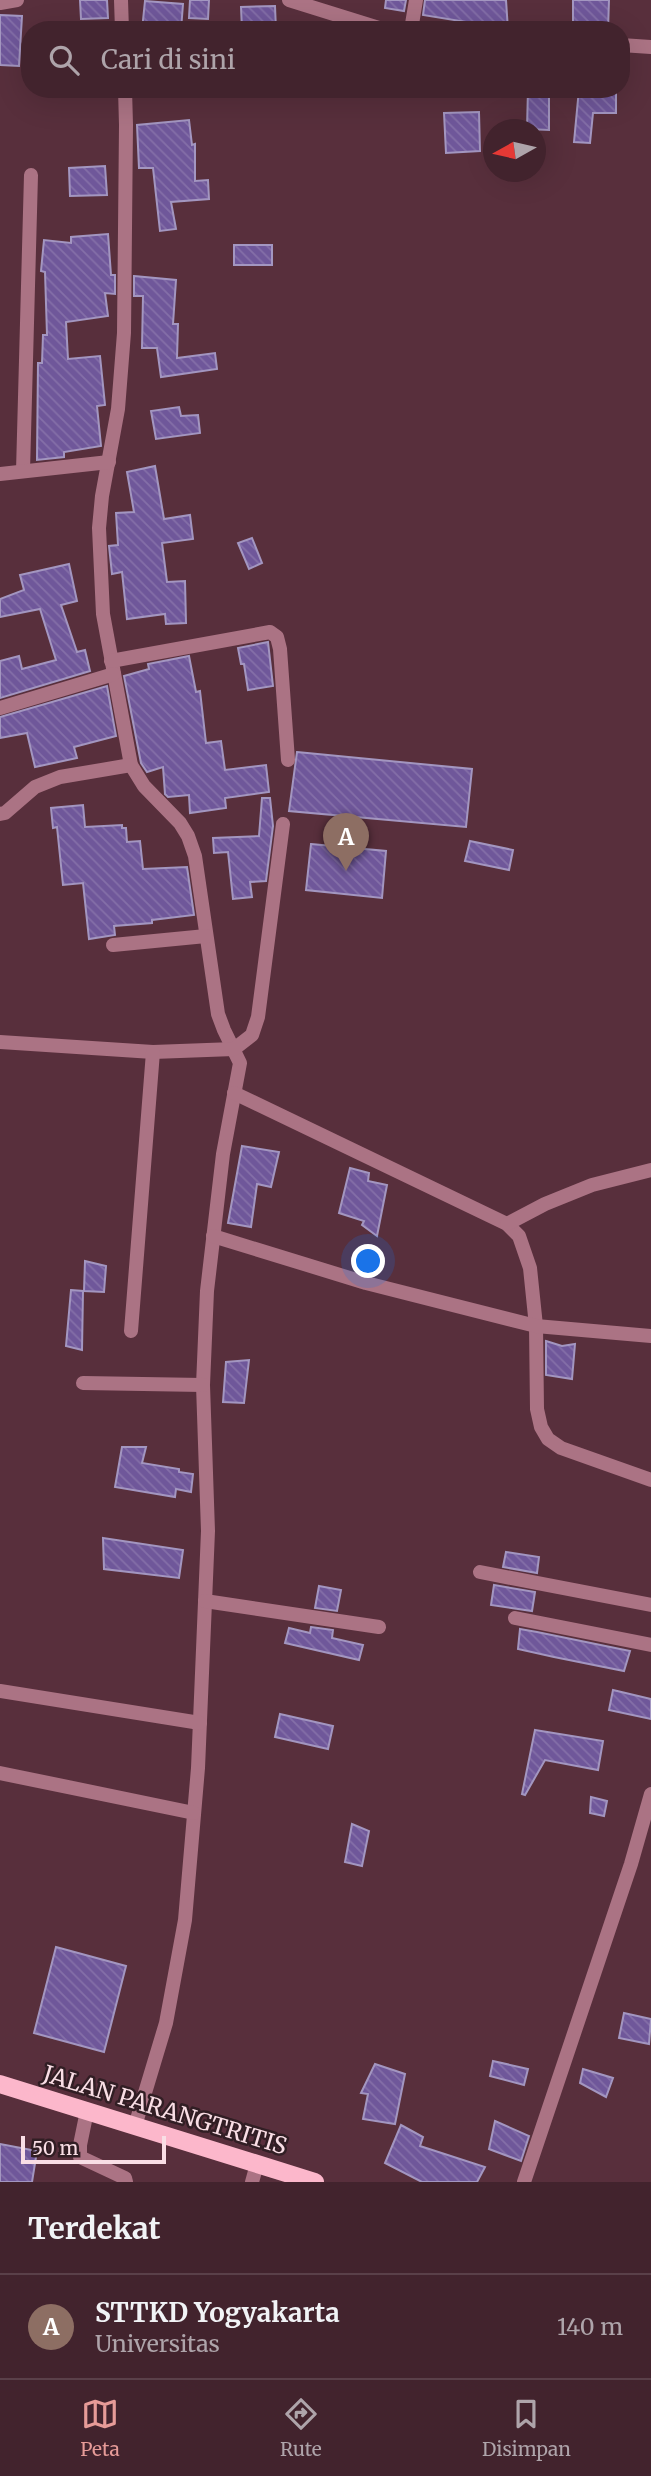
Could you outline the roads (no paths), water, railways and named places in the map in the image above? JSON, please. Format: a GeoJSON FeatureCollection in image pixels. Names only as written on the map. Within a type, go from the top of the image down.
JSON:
{"type":"FeatureCollection","features":[{"type":"Feature","properties":{"kind":"main road","name":"JALAN PARANGTRITIS"},"geometry":{"type":"LineString","coordinates":[[0,2084],[315,2182]]}},
{"type":"Feature","properties":{"kind":"street"},"geometry":{"type":"LineString","coordinates":[[0,3],[17,0]]}},
{"type":"Feature","properties":{"kind":"street"},"geometry":{"type":"LineString","coordinates":[[121,0],[122,21]]}},
{"type":"Feature","properties":{"kind":"street"},"geometry":{"type":"LineString","coordinates":[[289,0],[355,21]]}},
{"type":"Feature","properties":{"kind":"street"},"geometry":{"type":"LineString","coordinates":[[412,21],[416,0]]}},
{"type":"Feature","properties":{"kind":"street"},"geometry":{"type":"LineString","coordinates":[[630,46],[651,47]]}},
{"type":"Feature","properties":{"kind":"street"},"geometry":{"type":"LineString","coordinates":[[125,98],[124,333],[118,410],[99,528],[103,614],[131,765],[144,786],[180,823],[195,856],[218,1014],[240,1063],[207,1291],[203,1385],[208,1531],[200,1723],[185,1920],[166,2023],[135,2126]]}},
{"type":"Feature","properties":{"kind":"street"},"geometry":{"type":"LineString","coordinates":[[23,471],[31,175]]}},
{"type":"Feature","properties":{"kind":"street"},"geometry":{"type":"LineString","coordinates":[[0,474],[109,462]]}},
{"type":"Feature","properties":{"kind":"street"},"geometry":{"type":"LineString","coordinates":[[0,708],[113,667],[270,632],[277,637],[280,649],[288,760]]}},
{"type":"Feature","properties":{"kind":"street"},"geometry":{"type":"LineString","coordinates":[[0,814],[5,813],[35,787],[60,777],[131,765]]}},
{"type":"Feature","properties":{"kind":"street"},"geometry":{"type":"LineString","coordinates":[[0,1042],[153,1052],[234,1049],[252,1035],[258,1017],[283,824]]}},
{"type":"Feature","properties":{"kind":"street"},"geometry":{"type":"LineString","coordinates":[[113,945],[206,936]]}},
{"type":"Feature","properties":{"kind":"street"},"geometry":{"type":"LineString","coordinates":[[131,1331],[153,1052]]}},
{"type":"Feature","properties":{"kind":"street"},"geometry":{"type":"LineString","coordinates":[[234,1093],[507,1224],[519,1236],[528,1260],[536,1326],[537,1409],[541,1427],[548,1439],[561,1448],[651,1480]]}},
{"type":"Feature","properties":{"kind":"street"},"geometry":{"type":"LineString","coordinates":[[507,1224],[545,1204],[592,1185],[651,1170]]}},
{"type":"Feature","properties":{"kind":"street"},"geometry":{"type":"LineString","coordinates":[[213,1236],[329,1273],[536,1326],[651,1336]]}},
{"type":"Feature","properties":{"kind":"street"},"geometry":{"type":"LineString","coordinates":[[83,1383],[203,1385]]}},
{"type":"Feature","properties":{"kind":"street"},"geometry":{"type":"LineString","coordinates":[[480,1572],[651,1605]]}},
{"type":"Feature","properties":{"kind":"street"},"geometry":{"type":"LineString","coordinates":[[205,1601],[379,1627]]}},
{"type":"Feature","properties":{"kind":"street"},"geometry":{"type":"LineString","coordinates":[[515,1618],[651,1645]]}},
{"type":"Feature","properties":{"kind":"street"},"geometry":{"type":"LineString","coordinates":[[0,1691],[200,1723]]}},
{"type":"Feature","properties":{"kind":"street"},"geometry":{"type":"LineString","coordinates":[[0,1773],[194,1814]]}},
{"type":"Feature","properties":{"kind":"street"},"geometry":{"type":"LineString","coordinates":[[524,2182],[631,1864],[651,1794]]}},
{"type":"Feature","properties":{"kind":"street"},"geometry":{"type":"LineString","coordinates":[[87,2111],[80,2157],[125,2178],[125,2182]]}},
{"type":"Feature","properties":{"kind":"street"},"geometry":{"type":"LineString","coordinates":[[252,2182],[257,2164]]}},
{"type":"Feature","properties":{"kind":"place","name":"STTKD Yogyakarta"},"geometry":{"type":"Point","coordinates":[346,871]}}]}
